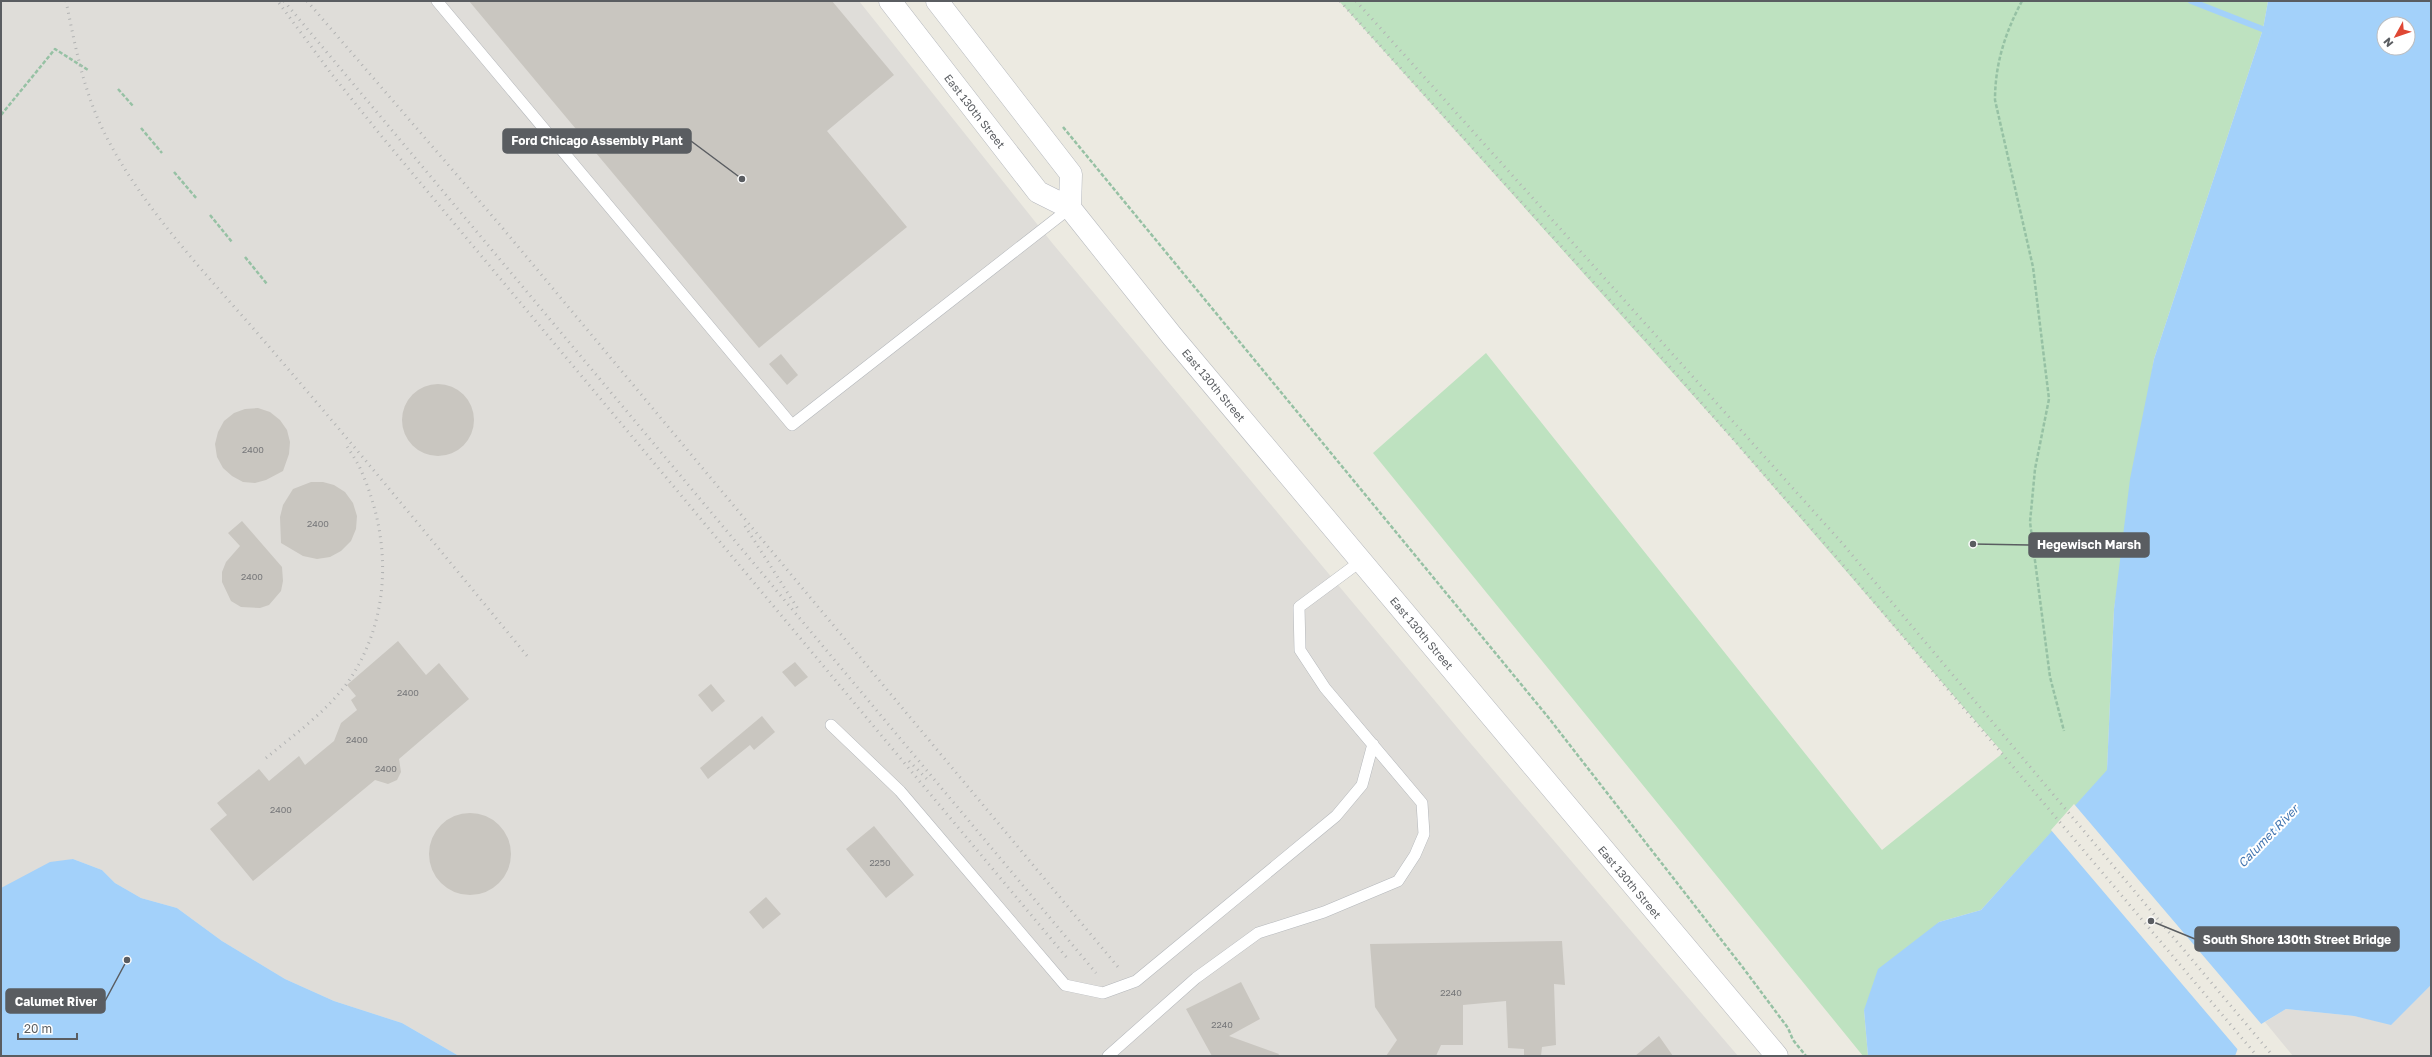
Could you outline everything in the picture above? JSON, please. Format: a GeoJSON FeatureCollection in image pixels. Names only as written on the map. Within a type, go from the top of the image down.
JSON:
{"type":"FeatureCollection","features":[{"type":"Feature","properties":{"kind":"main road","name":"East 130th Street"},"geometry":{"type":"LineString","coordinates":[[890,1],[1038,192],[1070,208],[1172,336],[1777,1056]]}},
{"type":"Feature","properties":{"kind":"main road"},"geometry":{"type":"LineString","coordinates":[[937,1],[1071,174],[1070,208]]}},
{"type":"Feature","properties":{"kind":"lane"},"geometry":{"type":"LineString","coordinates":[[437,1],[792,426],[1070,208]]}},
{"type":"Feature","properties":{"kind":"lane"},"geometry":{"type":"LineString","coordinates":[[1108,1056],[1196,978],[1258,933],[1324,912],[1398,881],[1415,855],[1424,834],[1422,803],[1325,688],[1300,650],[1299,607],[1361,561]]}},
{"type":"Feature","properties":{"kind":"lane"},"geometry":{"type":"LineString","coordinates":[[831,724],[900,791],[1065,985],[1102,993],[1136,981],[1336,816],[1362,785],[1372,744]]}},
{"type":"Feature","properties":{"kind":"path"},"geometry":{"type":"LineString","coordinates":[[2022,1],[2006,39],[1995,74],[1996,100],[2033,267],[2049,399],[2035,469],[2030,522],[2050,677],[2064,731]]}},
{"type":"Feature","properties":{"kind":"path"},"geometry":{"type":"LineString","coordinates":[[1,115],[55,49],[88,70]]}},
{"type":"Feature","properties":{"kind":"path"},"geometry":{"type":"LineString","coordinates":[[118,89],[133,106]]}},
{"type":"Feature","properties":{"kind":"path"},"geometry":{"type":"LineString","coordinates":[[1058,121],[1548,717],[1748,975],[1788,1028],[1794,1040],[1806,1056]]}},
{"type":"Feature","properties":{"kind":"path"},"geometry":{"type":"LineString","coordinates":[[141,128],[162,153]]}},
{"type":"Feature","properties":{"kind":"path"},"geometry":{"type":"LineString","coordinates":[[174,172],[197,199]]}},
{"type":"Feature","properties":{"kind":"path"},"geometry":{"type":"LineString","coordinates":[[210,215],[232,242]]}},
{"type":"Feature","properties":{"kind":"path"},"geometry":{"type":"LineString","coordinates":[[245,257],[267,284]]}},
{"type":"Feature","properties":{"kind":"shaded area"},"geometry":{"type":"Polygon","coordinates":[[[1,1],[859,1],[1053,244],[1466,738],[1738,1056],[459,1056],[402,1023],[334,1001],[285,979],[222,941],[177,908],[141,898],[115,883],[102,870],[73,859],[1,888],[1,1]]]}},
{"type":"Feature","properties":{"kind":"shaded area"},"geometry":{"type":"Polygon","coordinates":[[[2431,985],[2431,1056],[2293,1056],[2265,1022],[2286,1009],[2354,1016],[2391,1024],[2431,985]]]}},
{"type":"Feature","properties":{"kind":"green space"},"geometry":{"type":"Polygon","coordinates":[[[1339,1],[2268,1],[2263,29],[2154,359],[2114,609],[2107,771],[1981,910],[1939,922],[1864,1010],[1868,1056],[1863,1056],[1373,453],[1486,353],[1882,850],[2003,753],[1733,440],[1339,1]]]}},
{"type":"Feature","properties":{"kind":"water","name":"Calumet River"},"geometry":{"type":"Polygon","coordinates":[[[2268,1],[2431,1],[2431,985],[2391,1025],[2354,1016],[2286,1009],[2243,1035],[2235,1056],[1868,1056],[1864,1010],[1878,969],[1939,922],[1981,910],[2107,770],[2114,609],[2130,479],[2154,359],[2263,29],[2268,1]]]}},
{"type":"Feature","properties":{"kind":"water"},"geometry":{"type":"Polygon","coordinates":[[[73,859],[102,870],[115,883],[141,898],[177,908],[222,941],[285,979],[334,1001],[402,1023],[459,1056],[1,1056],[1,888],[50,862],[73,859]]]}},
{"type":"Feature","properties":{"kind":"pier"},"geometry":{"type":"Polygon","coordinates":[[[2074,804],[2263,1026],[2245,1037],[2239,1051],[2051,830],[2074,804]]]}},
{"type":"Feature","properties":{"kind":"building"},"geometry":{"type":"Polygon","coordinates":[[[469,1],[832,1],[894,75],[827,131],[907,227],[759,348],[469,1]]]}},
{"type":"Feature","properties":{"kind":"building"},"geometry":{"type":"Polygon","coordinates":[[[781,354],[798,375],[787,385],[769,364],[781,354]]]}},
{"type":"Feature","properties":{"kind":"building"},"geometry":{"type":"Polygon","coordinates":[[[438,384],[458,390],[468,400],[474,420],[468,440],[458,450],[438,456],[418,450],[408,440],[402,420],[408,400],[418,390],[438,384]]]}},
{"type":"Feature","properties":{"kind":"building"},"geometry":{"type":"Polygon","coordinates":[[[258,408],[270,412],[280,420],[287,430],[290,442],[289,454],[283,471],[266,480],[255,483],[243,482],[232,476],[223,468],[217,457],[215,444],[218,432],[224,421],[234,413],[245,409],[258,408]]]}},
{"type":"Feature","properties":{"kind":"building"},"geometry":{"type":"Polygon","coordinates":[[[311,482],[323,482],[334,485],[345,492],[353,503],[357,516],[356,529],[351,541],[341,551],[330,557],[317,559],[303,556],[281,543],[280,517],[283,505],[293,489],[311,482]]]}},
{"type":"Feature","properties":{"kind":"building"},"geometry":{"type":"Polygon","coordinates":[[[242,521],[282,567],[283,581],[281,591],[269,605],[260,608],[241,607],[231,601],[222,582],[222,572],[226,562],[240,546],[228,533],[242,521]]]}},
{"type":"Feature","properties":{"kind":"building"},"geometry":{"type":"Polygon","coordinates":[[[398,641],[426,675],[439,663],[469,699],[399,759],[401,772],[397,780],[388,784],[375,780],[253,881],[210,829],[227,815],[217,803],[259,769],[269,781],[299,756],[305,765],[334,741],[341,723],[357,710],[351,700],[356,696],[347,685],[398,641]]]}},
{"type":"Feature","properties":{"kind":"building"},"geometry":{"type":"Polygon","coordinates":[[[795,662],[808,677],[795,687],[782,672],[795,662]]]}},
{"type":"Feature","properties":{"kind":"building"},"geometry":{"type":"Polygon","coordinates":[[[711,684],[725,701],[712,712],[698,695],[711,684]]]}},
{"type":"Feature","properties":{"kind":"building"},"geometry":{"type":"Polygon","coordinates":[[[762,716],[775,732],[754,750],[750,745],[708,779],[700,768],[762,716]]]}},
{"type":"Feature","properties":{"kind":"building"},"geometry":{"type":"Polygon","coordinates":[[[470,813],[486,816],[499,825],[508,838],[511,854],[508,870],[499,883],[486,892],[470,895],[454,892],[441,883],[432,870],[429,854],[432,838],[441,825],[454,816],[470,813]]]}},
{"type":"Feature","properties":{"kind":"building"},"geometry":{"type":"Polygon","coordinates":[[[874,826],[914,875],[886,898],[846,849],[874,826]]]}},
{"type":"Feature","properties":{"kind":"building"},"geometry":{"type":"Polygon","coordinates":[[[766,897],[781,914],[763,929],[749,912],[766,897]]]}},
{"type":"Feature","properties":{"kind":"building"},"geometry":{"type":"Polygon","coordinates":[[[1562,941],[1565,985],[1554,984],[1556,1045],[1542,1047],[1541,1056],[1524,1056],[1524,1049],[1508,1048],[1506,1001],[1463,1005],[1463,1045],[1441,1045],[1436,1056],[1386,1056],[1397,1040],[1375,1007],[1370,944],[1562,941]]]}},
{"type":"Feature","properties":{"kind":"building"},"geometry":{"type":"Polygon","coordinates":[[[1241,982],[1260,1019],[1229,1036],[1279,1054],[1278,1056],[1212,1056],[1186,1009],[1241,982]]]}},
{"type":"Feature","properties":{"kind":"building"},"geometry":{"type":"Polygon","coordinates":[[[1659,1036],[1673,1056],[1635,1056],[1659,1036]]]}},
{"type":"Feature","properties":{"kind":"waterway"},"geometry":{"type":"LineString","coordinates":[[2191,1],[2270,32]]}},
{"type":"Feature","properties":{"kind":"railway"},"geometry":{"type":"LineString","coordinates":[[66,1],[80,67],[90,99],[103,130],[139,190],[183,248],[277,356],[435,543],[528,657]]}},
{"type":"Feature","properties":{"kind":"railway"},"geometry":{"type":"LineString","coordinates":[[284,1],[1096,973]]}},
{"type":"Feature","properties":{"kind":"railway"},"geometry":{"type":"LineString","coordinates":[[307,1],[500,225],[1118,967]]}},
{"type":"Feature","properties":{"kind":"railway"},"geometry":{"type":"LineString","coordinates":[[1340,1],[1663,359],[1832,552],[2257,1056]]}},
{"type":"Feature","properties":{"kind":"railway"},"geometry":{"type":"LineString","coordinates":[[1356,1],[1842,543],[2273,1056]]}},
{"type":"Feature","properties":{"kind":"railway"},"geometry":{"type":"LineString","coordinates":[[279,3],[330,72],[383,138],[1067,958]]}},
{"type":"Feature","properties":{"kind":"railway"},"geometry":{"type":"LineString","coordinates":[[266,758],[311,721],[342,690],[350,679],[363,655],[373,630],[380,605],[382,552],[379,526],[363,475],[345,443]]}},
{"type":"Feature","properties":{"kind":"railway"},"geometry":{"type":"LineString","coordinates":[[745,526],[798,609]]}},
{"type":"Feature","properties":{"kind":"railway"},"geometry":{"type":"LineString","coordinates":[[909,761],[929,781]]}},
{"type":"Feature","properties":{"kind":"place","name":"Ford Chicago Assembly Plant"},"geometry":{"type":"Point","coordinates":[742,179]}},
{"type":"Feature","properties":{"kind":"place","name":"Hegewisch Marsh"},"geometry":{"type":"Point","coordinates":[1973,544]}},
{"type":"Feature","properties":{"kind":"place","name":"South Shore 130th Street Bridge"},"geometry":{"type":"Point","coordinates":[2151,921]}},
{"type":"Feature","properties":{"kind":"place","name":"Calumet River"},"geometry":{"type":"Point","coordinates":[127,960]}}]}
